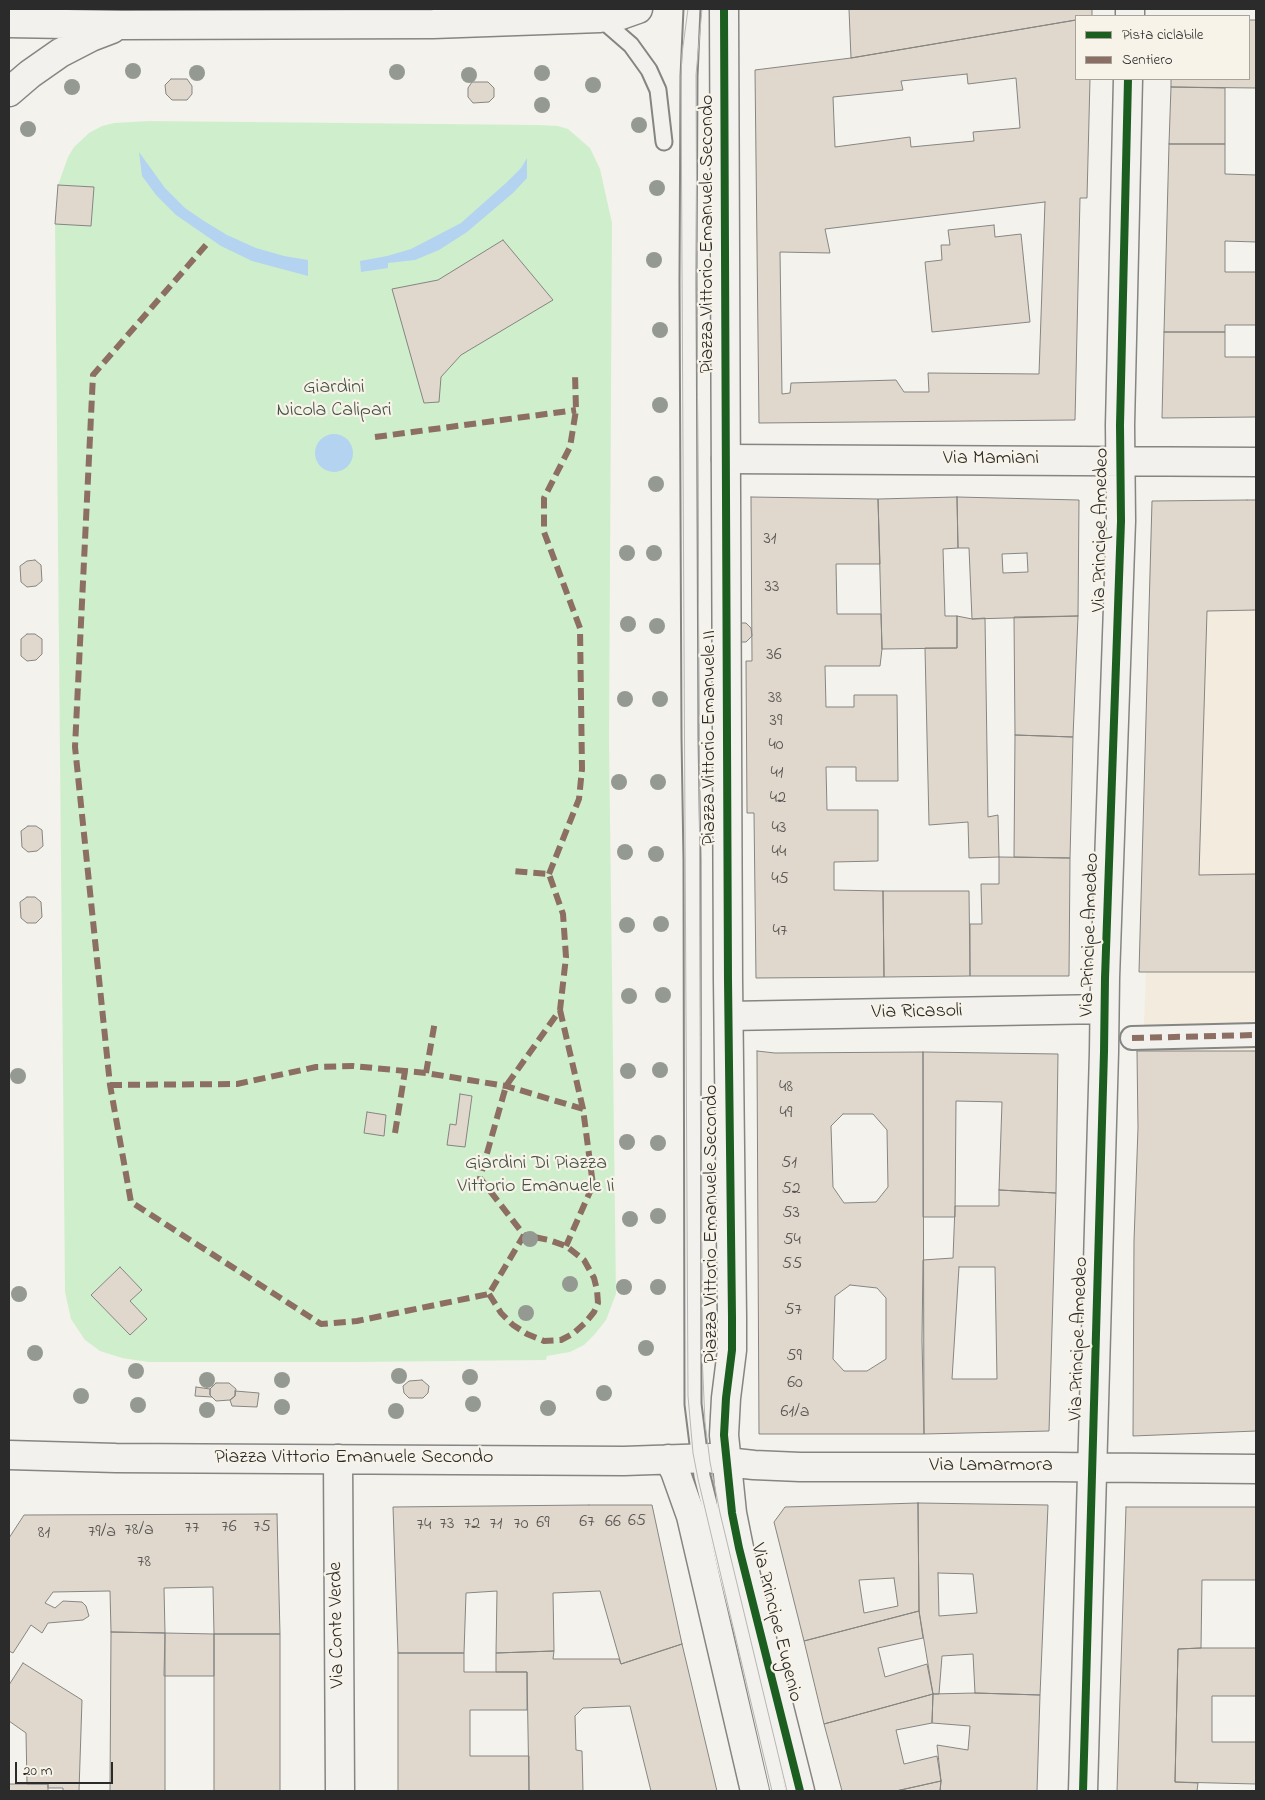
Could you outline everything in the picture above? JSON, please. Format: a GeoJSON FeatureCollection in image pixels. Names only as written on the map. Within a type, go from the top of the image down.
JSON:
{"type":"FeatureCollection","features":[{"type":"Feature","properties":{"kind":"street"},"geometry":{"type":"LineString","coordinates":[[9,23],[122,25],[335,17],[600,18],[621,15],[638,9]]}},
{"type":"Feature","properties":{"kind":"street","name":"Piazza Vittorio Emanuele Secondo"},"geometry":{"type":"LineString","coordinates":[[724,9],[726,459]]}},
{"type":"Feature","properties":{"kind":"street"},"geometry":{"type":"LineString","coordinates":[[9,92],[30,74],[60,53],[91,37],[122,25]]}},
{"type":"Feature","properties":{"kind":"street","name":"Via Principe Amedeo"},"geometry":{"type":"LineString","coordinates":[[1083,1791],[1104,1010],[1121,521],[1120,461],[1128,80]]}},
{"type":"Feature","properties":{"kind":"street","name":"Via Mamiani"},"geometry":{"type":"LineString","coordinates":[[726,459],[1256,462]]}},
{"type":"Feature","properties":{"kind":"street","name":"Piazza Vittorio Emanuele II"},"geometry":{"type":"LineString","coordinates":[[726,459],[729,1016]]}},
{"type":"Feature","properties":{"kind":"street","name":"Via Ricasoli"},"geometry":{"type":"LineString","coordinates":[[729,1016],[1104,1010]]}},
{"type":"Feature","properties":{"kind":"street","name":"Piazza Vittorio Emanuele Secondo"},"geometry":{"type":"LineString","coordinates":[[9,1455],[116,1458],[624,1461],[710,1458],[726,1462],[725,1422],[732,1350],[729,1016]]}},
{"type":"Feature","properties":{"kind":"street"},"geometry":{"type":"LineString","coordinates":[[1132,1038],[1256,1035]]}},
{"type":"Feature","properties":{"kind":"street","name":"Via Conte Verde"},"geometry":{"type":"LineString","coordinates":[[338,1459],[340,1791]]}},
{"type":"Feature","properties":{"kind":"street"},"geometry":{"type":"LineString","coordinates":[[668,1459],[675,1471],[691,1516],[755,1791]]}},
{"type":"Feature","properties":{"kind":"street","name":"Via Lamarmora"},"geometry":{"type":"LineString","coordinates":[[726,1462],[754,1466],[800,1467],[1256,1469]]}},
{"type":"Feature","properties":{"kind":"street","name":"Via Principe Eugenio"},"geometry":{"type":"LineString","coordinates":[[726,1462],[732,1513],[739,1548],[800,1791]]}},
{"type":"Feature","properties":{"kind":"lane","name":"Piazza Vittorio Emanuele Secondo"},"geometry":{"type":"LineString","coordinates":[[692,9],[689,104],[693,1404],[699,1458]]}},
{"type":"Feature","properties":{"kind":"lane"},"geometry":{"type":"LineString","coordinates":[[600,18],[631,45],[650,70],[658,90],[664,142]]}},
{"type":"Feature","properties":{"kind":"lane","name":"Via Principe Eugenio"},"geometry":{"type":"LineString","coordinates":[[699,1458],[778,1791]]}},
{"type":"Feature","properties":{"kind":"shaded area"},"geometry":{"type":"Polygon","coordinates":[[[1256,500],[1256,1431],[1209,1432],[1134,1241],[1138,1128],[1137,1051],[1143,1050],[1146,972],[1139,972],[1152,501],[1256,500]]]}},
{"type":"Feature","properties":{"kind":"green space","name":"Giardini Nicola Calipari"},"geometry":{"type":"Polygon","coordinates":[[[150,121],[558,126],[568,129],[590,148],[600,169],[612,223],[609,739],[616,1294],[606,1320],[584,1345],[570,1352],[547,1356],[546,1360],[148,1362],[122,1358],[100,1351],[85,1340],[71,1319],[65,1292],[55,224],[58,185],[68,157],[74,147],[89,133],[102,126],[114,123],[150,121]]]}},
{"type":"Feature","properties":{"kind":"water"},"geometry":{"type":"Polygon","coordinates":[[[139,152],[165,188],[185,208],[227,235],[256,248],[308,260],[308,276],[252,261],[221,246],[176,215],[156,195],[142,176],[139,152]]]}},
{"type":"Feature","properties":{"kind":"water"},"geometry":{"type":"Polygon","coordinates":[[[527,158],[527,178],[513,193],[467,232],[439,250],[415,260],[388,263],[388,268],[361,272],[360,261],[411,249],[461,223],[506,183],[521,168],[527,158]]]}},
{"type":"Feature","properties":{"kind":"water"},"geometry":{"type":"Polygon","coordinates":[[[334,434],[347,440],[353,453],[347,466],[334,472],[321,466],[315,453],[321,440],[334,434]]]}},
{"type":"Feature","properties":{"kind":"building"},"geometry":{"type":"Polygon","coordinates":[[[849,9],[1092,9],[1092,15],[1075,15],[1075,20],[851,58],[849,9]]]}},
{"type":"Feature","properties":{"kind":"building"},"geometry":{"type":"Polygon","coordinates":[[[1075,20],[1075,80],[1090,80],[1087,198],[1080,198],[1075,420],[759,423],[755,70],[851,58],[1075,20]],[[967,74],[901,81],[903,90],[833,97],[835,147],[910,137],[911,147],[974,141],[973,132],[1020,128],[1016,78],[968,84],[967,74]],[[1045,202],[825,229],[830,253],[780,252],[782,394],[790,393],[791,383],[896,380],[904,392],[929,392],[928,373],[1039,374],[1045,202]]]}},
{"type":"Feature","properties":{"kind":"building"},"geometry":{"type":"Polygon","coordinates":[[[1250,20],[1256,20],[1256,88],[1171,87],[1171,80],[1250,80],[1250,20]]]}},
{"type":"Feature","properties":{"kind":"building"},"geometry":{"type":"Polygon","coordinates":[[[171,79],[187,79],[192,86],[192,94],[187,100],[172,100],[166,94],[165,85],[171,79]]]}},
{"type":"Feature","properties":{"kind":"building"},"geometry":{"type":"Polygon","coordinates":[[[472,82],[488,82],[494,88],[494,97],[489,102],[473,103],[468,97],[468,88],[472,82]]]}},
{"type":"Feature","properties":{"kind":"building"},"geometry":{"type":"Polygon","coordinates":[[[1171,87],[1225,88],[1225,144],[1169,144],[1171,87]]]}},
{"type":"Feature","properties":{"kind":"building"},"geometry":{"type":"Polygon","coordinates":[[[1169,144],[1225,144],[1225,174],[1256,175],[1256,242],[1225,241],[1225,272],[1256,272],[1256,325],[1225,325],[1225,332],[1164,332],[1169,144]]]}},
{"type":"Feature","properties":{"kind":"building"},"geometry":{"type":"Polygon","coordinates":[[[58,185],[94,187],[91,226],[55,224],[58,185]]]}},
{"type":"Feature","properties":{"kind":"building"},"geometry":{"type":"Polygon","coordinates":[[[994,225],[995,237],[1021,234],[1030,322],[932,332],[925,262],[942,260],[941,245],[950,245],[948,230],[994,225]]]}},
{"type":"Feature","properties":{"kind":"building"},"geometry":{"type":"Polygon","coordinates":[[[503,240],[553,300],[461,355],[441,377],[439,402],[424,403],[392,289],[438,280],[503,240]]]}},
{"type":"Feature","properties":{"kind":"building"},"geometry":{"type":"Polygon","coordinates":[[[1164,332],[1225,332],[1225,357],[1256,357],[1256,417],[1162,418],[1164,332]]]}},
{"type":"Feature","properties":{"kind":"building"},"geometry":{"type":"Polygon","coordinates":[[[751,497],[878,499],[880,564],[836,564],[837,614],[881,614],[882,649],[880,666],[825,666],[826,707],[854,707],[854,695],[897,695],[898,781],[856,781],[856,767],[826,767],[827,810],[878,810],[878,861],[834,862],[834,890],[883,891],[884,977],[756,978],[754,813],[747,813],[746,661],[752,661],[751,497]]]}},
{"type":"Feature","properties":{"kind":"building"},"geometry":{"type":"Polygon","coordinates":[[[957,497],[1079,500],[1078,616],[972,619],[969,548],[958,548],[957,497]],[[1027,553],[1002,554],[1003,573],[1028,572],[1027,553]]]}},
{"type":"Feature","properties":{"kind":"building"},"geometry":{"type":"Polygon","coordinates":[[[957,497],[958,548],[943,549],[945,616],[957,616],[957,648],[882,649],[878,499],[957,497]]]}},
{"type":"Feature","properties":{"kind":"building"},"geometry":{"type":"Polygon","coordinates":[[[1256,500],[1256,610],[1207,611],[1199,875],[1256,874],[1256,972],[1139,972],[1152,501],[1256,500]]]}},
{"type":"Feature","properties":{"kind":"building"},"geometry":{"type":"Polygon","coordinates":[[[35,560],[41,565],[42,581],[36,586],[27,587],[21,582],[20,566],[27,561],[35,560]]]}},
{"type":"Feature","properties":{"kind":"building"},"geometry":{"type":"Polygon","coordinates":[[[957,616],[972,619],[985,618],[988,817],[998,815],[999,857],[969,858],[968,822],[929,825],[925,648],[957,648],[957,616]]]}},
{"type":"Feature","properties":{"kind":"building"},"geometry":{"type":"Polygon","coordinates":[[[1078,616],[1073,737],[1015,735],[1014,617],[1078,616]]]}},
{"type":"Feature","properties":{"kind":"building"},"geometry":{"type":"Polygon","coordinates":[[[737,623],[746,623],[751,628],[752,636],[746,642],[736,642],[737,623]]]}},
{"type":"Feature","properties":{"kind":"building"},"geometry":{"type":"Polygon","coordinates":[[[27,634],[35,634],[42,639],[42,654],[36,660],[27,661],[21,656],[21,639],[27,634]]]}},
{"type":"Feature","properties":{"kind":"building"},"geometry":{"type":"Polygon","coordinates":[[[1015,735],[1073,737],[1070,858],[1014,857],[1015,735]]]}},
{"type":"Feature","properties":{"kind":"building"},"geometry":{"type":"Polygon","coordinates":[[[28,826],[36,826],[42,830],[43,846],[37,851],[28,852],[22,847],[21,831],[28,826]]]}},
{"type":"Feature","properties":{"kind":"building"},"geometry":{"type":"Polygon","coordinates":[[[999,857],[1070,858],[1069,976],[970,976],[970,924],[982,924],[981,884],[999,884],[999,857]]]}},
{"type":"Feature","properties":{"kind":"building"},"geometry":{"type":"Polygon","coordinates":[[[883,891],[969,891],[970,976],[884,977],[883,891]]]}},
{"type":"Feature","properties":{"kind":"building"},"geometry":{"type":"Polygon","coordinates":[[[27,897],[35,897],[41,902],[42,917],[36,923],[27,923],[21,918],[20,902],[27,897]]]}},
{"type":"Feature","properties":{"kind":"building"},"geometry":{"type":"Polygon","coordinates":[[[757,1051],[775,1053],[923,1052],[924,1434],[759,1434],[757,1051]],[[843,1114],[831,1126],[833,1187],[844,1203],[876,1202],[888,1187],[887,1130],[873,1114],[843,1114]],[[850,1285],[835,1296],[833,1359],[844,1371],[867,1371],[886,1359],[886,1298],[877,1288],[850,1285]]]}},
{"type":"Feature","properties":{"kind":"building"},"geometry":{"type":"Polygon","coordinates":[[[1137,1051],[1256,1051],[1256,1431],[1133,1436],[1134,1241],[1138,1128],[1137,1051]]]}},
{"type":"Feature","properties":{"kind":"building"},"geometry":{"type":"Polygon","coordinates":[[[923,1052],[1058,1054],[1056,1193],[999,1190],[1002,1102],[956,1101],[955,1217],[923,1217],[923,1052]]]}},
{"type":"Feature","properties":{"kind":"building"},"geometry":{"type":"Polygon","coordinates":[[[460,1094],[472,1096],[465,1147],[447,1145],[450,1124],[456,1125],[460,1094]]]}},
{"type":"Feature","properties":{"kind":"building"},"geometry":{"type":"Polygon","coordinates":[[[367,1112],[386,1115],[384,1136],[364,1133],[367,1112]]]}},
{"type":"Feature","properties":{"kind":"building"},"geometry":{"type":"Polygon","coordinates":[[[999,1190],[1056,1193],[1049,1431],[924,1434],[923,1260],[953,1258],[955,1206],[999,1206],[999,1190]],[[959,1267],[952,1379],[997,1379],[995,1267],[959,1267]]]}},
{"type":"Feature","properties":{"kind":"building"},"geometry":{"type":"Polygon","coordinates":[[[120,1267],[142,1290],[130,1301],[147,1319],[130,1335],[91,1295],[120,1267]]]}},
{"type":"Feature","properties":{"kind":"building"},"geometry":{"type":"Polygon","coordinates":[[[422,1380],[429,1386],[428,1393],[423,1398],[409,1398],[404,1393],[403,1386],[409,1381],[422,1380]]]}},
{"type":"Feature","properties":{"kind":"building"},"geometry":{"type":"Polygon","coordinates":[[[216,1383],[229,1383],[236,1389],[235,1396],[230,1400],[216,1401],[210,1395],[210,1389],[216,1383]]]}},
{"type":"Feature","properties":{"kind":"building"},"geometry":{"type":"Polygon","coordinates":[[[196,1387],[210,1389],[212,1397],[195,1396],[196,1387]]]}},
{"type":"Feature","properties":{"kind":"building"},"geometry":{"type":"Polygon","coordinates":[[[235,1391],[259,1393],[257,1407],[232,1406],[230,1400],[235,1396],[235,1391]]]}},
{"type":"Feature","properties":{"kind":"building"},"geometry":{"type":"Polygon","coordinates":[[[918,1503],[1048,1505],[1040,1695],[975,1693],[973,1654],[942,1656],[939,1694],[933,1694],[919,1611],[918,1503]],[[938,1573],[939,1616],[977,1613],[973,1574],[938,1573]]]}},
{"type":"Feature","properties":{"kind":"building"},"geometry":{"type":"Polygon","coordinates":[[[918,1503],[919,1611],[804,1641],[774,1522],[785,1507],[918,1503]],[[894,1578],[859,1580],[864,1613],[898,1606],[894,1578]]]}},
{"type":"Feature","properties":{"kind":"building"},"geometry":{"type":"Polygon","coordinates":[[[652,1505],[682,1644],[621,1664],[600,1591],[553,1593],[554,1651],[496,1653],[497,1591],[466,1593],[464,1653],[398,1653],[393,1507],[652,1505]]]}},
{"type":"Feature","properties":{"kind":"building"},"geometry":{"type":"Polygon","coordinates":[[[1126,1507],[1256,1507],[1256,1580],[1202,1580],[1201,1648],[1178,1649],[1175,1782],[1198,1783],[1197,1791],[1117,1791],[1126,1507]]]}},
{"type":"Feature","properties":{"kind":"building"},"geometry":{"type":"Polygon","coordinates":[[[277,1514],[280,1634],[214,1634],[213,1587],[164,1588],[165,1633],[111,1632],[110,1591],[53,1592],[45,1603],[55,1608],[63,1601],[82,1602],[86,1606],[89,1616],[83,1620],[48,1623],[42,1633],[31,1625],[13,1653],[9,1651],[9,1538],[24,1515],[277,1514]]]}},
{"type":"Feature","properties":{"kind":"building"},"geometry":{"type":"Polygon","coordinates":[[[919,1611],[923,1638],[878,1648],[885,1677],[927,1664],[933,1694],[824,1724],[804,1641],[919,1611]]]}},
{"type":"Feature","properties":{"kind":"building"},"geometry":{"type":"Polygon","coordinates":[[[111,1632],[165,1633],[165,1791],[110,1791],[111,1632]]]}},
{"type":"Feature","properties":{"kind":"building"},"geometry":{"type":"Polygon","coordinates":[[[165,1633],[214,1634],[214,1676],[164,1676],[165,1633]]]}},
{"type":"Feature","properties":{"kind":"building"},"geometry":{"type":"Polygon","coordinates":[[[214,1634],[280,1634],[280,1791],[214,1791],[214,1634]]]}},
{"type":"Feature","properties":{"kind":"building"},"geometry":{"type":"Polygon","coordinates":[[[682,1644],[717,1791],[651,1791],[630,1706],[583,1708],[575,1716],[576,1750],[582,1751],[583,1791],[529,1791],[527,1672],[496,1672],[496,1653],[554,1651],[553,1659],[619,1659],[621,1664],[682,1644]]]}},
{"type":"Feature","properties":{"kind":"building"},"geometry":{"type":"Polygon","coordinates":[[[1256,1648],[1256,1696],[1212,1696],[1212,1742],[1256,1742],[1256,1784],[1175,1782],[1178,1649],[1256,1648]]]}},
{"type":"Feature","properties":{"kind":"building"},"geometry":{"type":"Polygon","coordinates":[[[398,1653],[464,1653],[464,1672],[527,1672],[527,1710],[470,1710],[470,1756],[529,1756],[529,1791],[398,1791],[398,1653]]]}},
{"type":"Feature","properties":{"kind":"building"},"geometry":{"type":"Polygon","coordinates":[[[23,1663],[82,1700],[79,1791],[63,1791],[63,1788],[48,1788],[48,1784],[27,1784],[26,1733],[9,1721],[9,1685],[23,1663]]]}},
{"type":"Feature","properties":{"kind":"building"},"geometry":{"type":"Polygon","coordinates":[[[933,1694],[1040,1695],[1037,1791],[940,1791],[941,1781],[937,1745],[968,1750],[970,1726],[932,1723],[933,1694]]]}},
{"type":"Feature","properties":{"kind":"building"},"geometry":{"type":"Polygon","coordinates":[[[933,1694],[932,1723],[896,1730],[904,1764],[937,1756],[941,1781],[896,1791],[842,1791],[824,1724],[933,1694]]]}},
{"type":"Feature","properties":{"kind":"building"},"geometry":{"type":"Polygon","coordinates":[[[941,1781],[940,1791],[896,1791],[941,1781]]]}},
{"type":"Feature","properties":{"kind":"building"},"geometry":{"type":"Polygon","coordinates":[[[9,1784],[48,1784],[48,1791],[9,1791],[9,1784]]]}},
{"type":"Feature","properties":{"kind":"tram line"},"geometry":{"type":"LineString","coordinates":[[688,9],[681,76],[688,1396],[693,1453],[698,1479],[772,1791]]}},
{"type":"Feature","properties":{"kind":"tram line"},"geometry":{"type":"LineString","coordinates":[[702,9],[696,75],[702,1354],[705,1422],[710,1462],[720,1513],[787,1791]]}},
{"type":"Feature","properties":{"kind":"marked path"},"geometry":{"type":"LineString","coordinates":[[206,245],[93,375],[75,747],[110,1085],[131,1202],[321,1324],[357,1321],[489,1294],[524,1235],[480,1178],[506,1086],[560,1010],[566,957],[563,914],[549,874],[513,871]]}},
{"type":"Feature","properties":{"kind":"marked path"},"geometry":{"type":"LineString","coordinates":[[549,874],[579,799],[582,769],[580,628],[544,532],[544,498],[570,447],[576,410],[575,374]]}},
{"type":"Feature","properties":{"kind":"marked path"},"geometry":{"type":"LineString","coordinates":[[375,437],[576,410]]}},
{"type":"Feature","properties":{"kind":"marked path"},"geometry":{"type":"LineString","coordinates":[[560,1010],[583,1109],[593,1185],[566,1246]]}},
{"type":"Feature","properties":{"kind":"marked path"},"geometry":{"type":"LineString","coordinates":[[426,1073],[435,1021]]}},
{"type":"Feature","properties":{"kind":"marked path"},"geometry":{"type":"LineString","coordinates":[[1132,1038],[1256,1035]]}},
{"type":"Feature","properties":{"kind":"marked path"},"geometry":{"type":"LineString","coordinates":[[110,1085],[237,1084],[316,1067],[353,1066],[426,1073],[506,1086],[583,1109]]}},
{"type":"Feature","properties":{"kind":"marked path"},"geometry":{"type":"LineString","coordinates":[[395,1133],[405,1071]]}},
{"type":"Feature","properties":{"kind":"marked path"},"geometry":{"type":"LineString","coordinates":[[489,1294],[501,1313],[513,1325],[527,1334],[544,1341],[561,1340],[574,1333],[594,1312],[598,1303],[597,1290],[594,1278],[584,1260],[566,1246],[524,1235]]}},
{"type":"Feature","properties":{"kind":"cycle path"},"geometry":{"type":"LineString","coordinates":[[724,9],[728,980],[732,1317],[732,1350],[724,1435],[732,1513],[739,1548],[800,1791]]}},
{"type":"Feature","properties":{"kind":"cycle path"},"geometry":{"type":"LineString","coordinates":[[1083,1791],[1105,978],[1121,521],[1120,425],[1128,80]]}},
{"type":"Feature","properties":{"kind":"park label","name":"Giardini Di Piazza Vittorio Emanuele Ii"},"geometry":{"type":"Point","coordinates":[536,1176]}}]}
